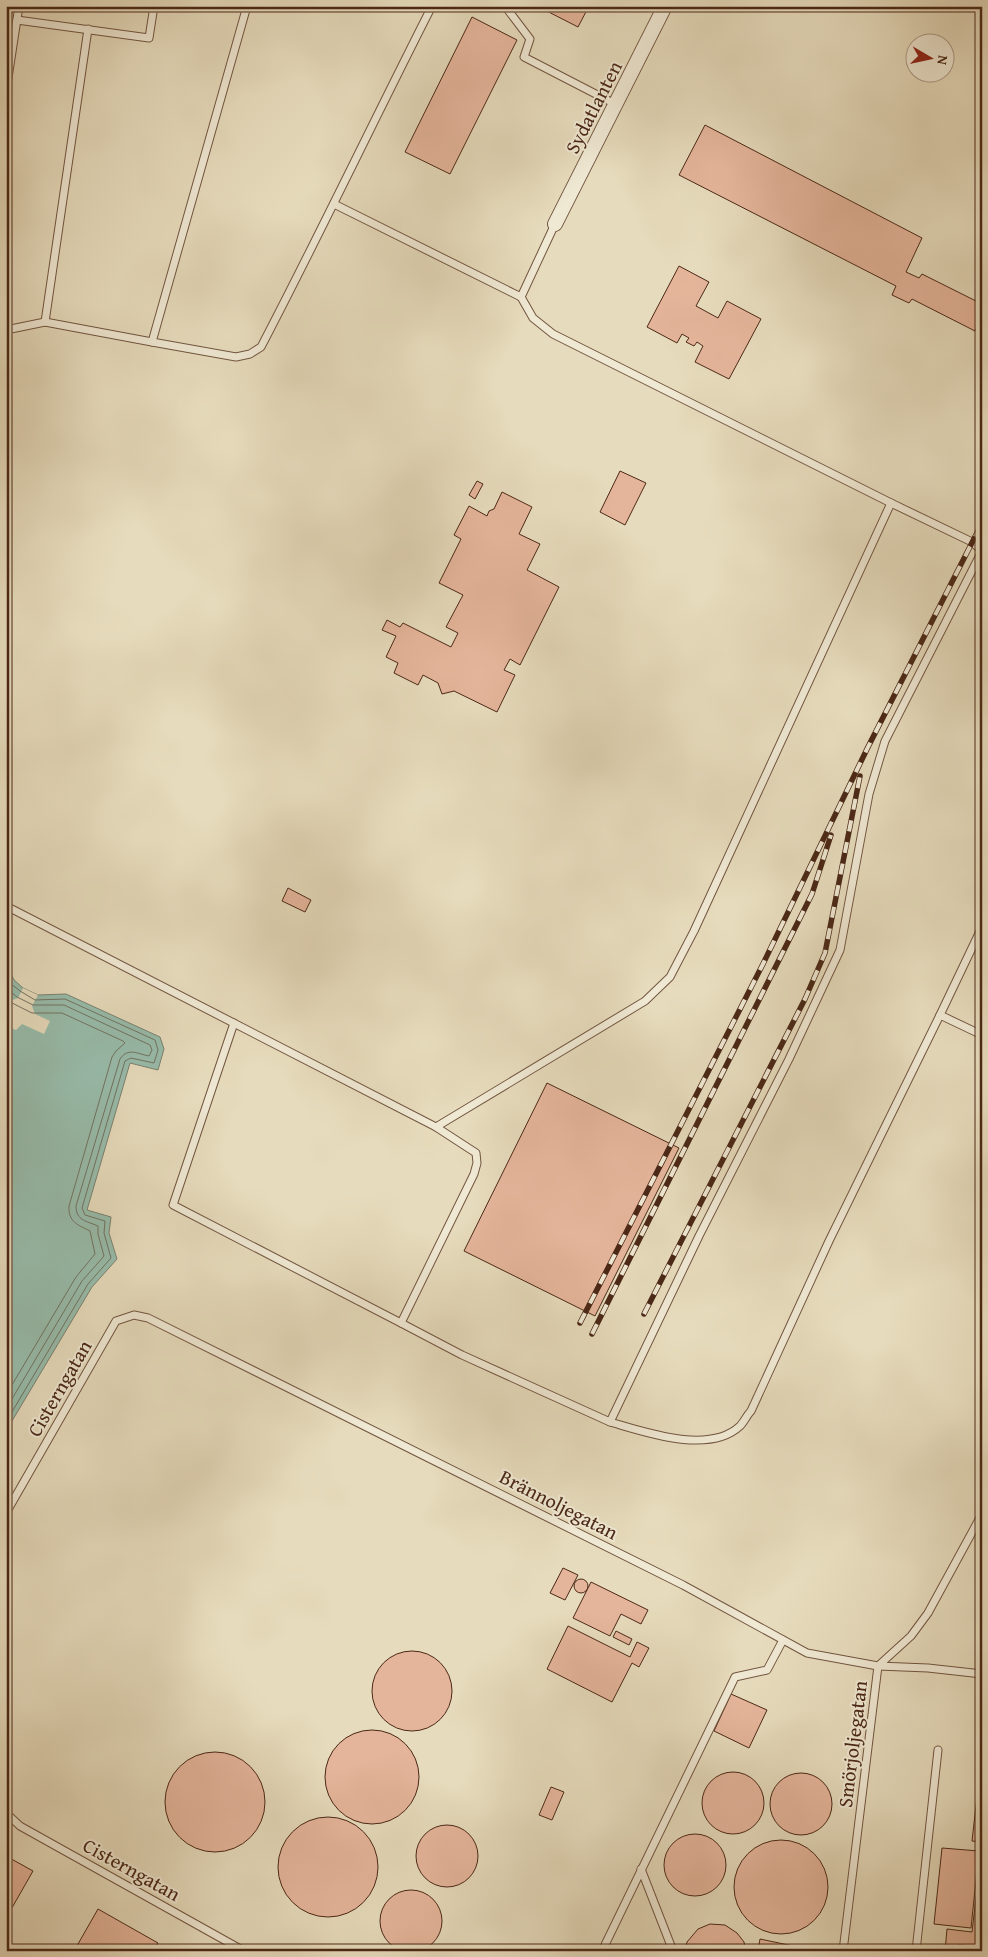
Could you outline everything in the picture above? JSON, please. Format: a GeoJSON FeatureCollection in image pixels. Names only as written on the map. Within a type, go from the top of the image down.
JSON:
{"type":"FeatureCollection","features":[{"type":"Feature","properties":{"kind":"street","name":"Sydatlanten"},"geometry":{"type":"LineString","coordinates":[[555,224],[617,105],[665,6]]}},
{"type":"Feature","properties":{"kind":"lane"},"geometry":{"type":"LineString","coordinates":[[6,91],[19,6]]}},
{"type":"Feature","properties":{"kind":"lane"},"geometry":{"type":"LineString","coordinates":[[17,20],[149,38],[154,6]]}},
{"type":"Feature","properties":{"kind":"lane"},"geometry":{"type":"LineString","coordinates":[[152,342],[246,6]]}},
{"type":"Feature","properties":{"kind":"lane"},"geometry":{"type":"LineString","coordinates":[[6,330],[45,322],[236,357],[250,354],[261,347],[312,250],[432,6]]}},
{"type":"Feature","properties":{"kind":"lane"},"geometry":{"type":"LineString","coordinates":[[505,6],[530,39],[524,57],[617,105]]}},
{"type":"Feature","properties":{"kind":"lane"},"geometry":{"type":"LineString","coordinates":[[45,322],[88,29]]}},
{"type":"Feature","properties":{"kind":"lane"},"geometry":{"type":"LineString","coordinates":[[334,204],[521,297],[533,318],[553,334],[972,542],[982,551],[886,741],[869,794],[840,950],[610,1422]]}},
{"type":"Feature","properties":{"kind":"lane"},"geometry":{"type":"LineString","coordinates":[[521,297],[555,224]]}},
{"type":"Feature","properties":{"kind":"lane"},"geometry":{"type":"LineString","coordinates":[[436,1127],[645,1001],[670,977],[694,931],[891,503]]}},
{"type":"Feature","properties":{"kind":"lane"},"geometry":{"type":"LineString","coordinates":[[6,906],[436,1127],[476,1153],[477,1163],[474,1174],[401,1323]]}},
{"type":"Feature","properties":{"kind":"lane"},"geometry":{"type":"LineString","coordinates":[[234,1023],[173,1205],[462,1355],[610,1422],[654,1435],[696,1442],[725,1435],[740,1426],[750,1410],[825,1250],[982,927]]}},
{"type":"Feature","properties":{"kind":"lane"},"geometry":{"type":"LineString","coordinates":[[940,1015],[982,1035]]}},
{"type":"Feature","properties":{"kind":"lane","name":"Cisterngatan"},"geometry":{"type":"LineString","coordinates":[[6,1513],[116,1321],[134,1315]]}},
{"type":"Feature","properties":{"kind":"lane","name":"Brännoljegatan"},"geometry":{"type":"LineString","coordinates":[[134,1315],[148,1318],[536,1510],[683,1585],[807,1653],[878,1666],[928,1668],[982,1674]]}},
{"type":"Feature","properties":{"kind":"lane","name":"Smörjoljegatan"},"geometry":{"type":"LineString","coordinates":[[844,1951],[878,1666],[911,1636],[928,1613],[982,1514]]}},
{"type":"Feature","properties":{"kind":"lane"},"geometry":{"type":"LineString","coordinates":[[602,1951],[735,1677],[767,1670],[783,1640]]}},
{"type":"Feature","properties":{"kind":"lane"},"geometry":{"type":"LineString","coordinates":[[916,1951],[938,1750]]}},
{"type":"Feature","properties":{"kind":"lane","name":"Cisterngatan"},"geometry":{"type":"LineString","coordinates":[[6,1813],[20,1826],[244,1951]]}},
{"type":"Feature","properties":{"kind":"lane"},"geometry":{"type":"LineString","coordinates":[[641,1870],[673,1951]]}},
{"type":"Feature","properties":{"kind":"water"},"geometry":{"type":"Polygon","coordinates":[[[6,964],[14,980],[23,988],[38,995],[66,994],[160,1037],[164,1049],[158,1070],[130,1063],[87,1210],[111,1217],[109,1233],[117,1259],[92,1287],[6,1431],[6,964]]]}},
{"type":"Feature","properties":{"kind":"pier"},"geometry":{"type":"Polygon","coordinates":[[[23,988],[38,995],[32,1006],[35,1014],[50,1021],[44,1034],[22,1024],[16,1030],[9,1027],[9,1018],[6,1016],[6,999],[10,1001],[18,998],[23,988]]]}},
{"type":"Feature","properties":{"kind":"building"},"geometry":{"type":"Polygon","coordinates":[[[537,6],[589,6],[578,27],[537,6]]]}},
{"type":"Feature","properties":{"kind":"building"},"geometry":{"type":"Polygon","coordinates":[[[472,17],[517,40],[450,174],[405,152],[472,17]]]}},
{"type":"Feature","properties":{"kind":"building"},"geometry":{"type":"Polygon","coordinates":[[[705,125],[922,238],[906,272],[919,278],[922,274],[982,304],[982,318],[975,331],[912,299],[909,303],[892,295],[896,286],[679,175],[705,125]]]}},
{"type":"Feature","properties":{"kind":"building"},"geometry":{"type":"Polygon","coordinates":[[[679,266],[709,282],[696,306],[718,318],[727,301],[761,319],[729,379],[695,362],[703,346],[697,342],[694,346],[686,342],[689,338],[682,334],[677,343],[647,327],[679,266]]]}},
{"type":"Feature","properties":{"kind":"building"},"geometry":{"type":"Polygon","coordinates":[[[620,471],[646,483],[625,525],[600,512],[620,471]]]}},
{"type":"Feature","properties":{"kind":"building"},"geometry":{"type":"Polygon","coordinates":[[[477,481],[483,484],[475,499],[469,495],[477,481]]]}},
{"type":"Feature","properties":{"kind":"building"},"geometry":{"type":"Polygon","coordinates":[[[502,492],[532,507],[519,534],[540,544],[527,570],[559,587],[520,665],[510,659],[504,670],[515,675],[497,712],[454,691],[442,694],[438,683],[423,675],[418,685],[394,673],[398,663],[386,657],[396,636],[382,630],[387,620],[400,627],[403,623],[451,647],[458,633],[446,627],[463,595],[439,583],[461,539],[454,535],[469,506],[487,516],[489,511],[494,509],[502,492]]]}},
{"type":"Feature","properties":{"kind":"building"},"geometry":{"type":"Polygon","coordinates":[[[288,888],[311,900],[305,912],[282,901],[288,888]]]}},
{"type":"Feature","properties":{"kind":"building"},"geometry":{"type":"Polygon","coordinates":[[[547,1083],[679,1148],[595,1316],[464,1251],[547,1083]]]}},
{"type":"Feature","properties":{"kind":"building"},"geometry":{"type":"Polygon","coordinates":[[[563,1568],[578,1575],[565,1600],[550,1593],[563,1568]]]}},
{"type":"Feature","properties":{"kind":"building"},"geometry":{"type":"Polygon","coordinates":[[[581,1579],[586,1581],[588,1586],[586,1591],[581,1593],[576,1591],[574,1586],[576,1581],[581,1579]]]}},
{"type":"Feature","properties":{"kind":"building"},"geometry":{"type":"Polygon","coordinates":[[[591,1582],[648,1610],[641,1624],[621,1614],[610,1636],[573,1618],[591,1582]]]}},
{"type":"Feature","properties":{"kind":"building"},"geometry":{"type":"Polygon","coordinates":[[[568,1626],[630,1657],[637,1642],[649,1648],[639,1667],[632,1663],[612,1702],[547,1669],[568,1626]]]}},
{"type":"Feature","properties":{"kind":"building"},"geometry":{"type":"Polygon","coordinates":[[[616,1631],[632,1639],[629,1645],[613,1637],[616,1631]]]}},
{"type":"Feature","properties":{"kind":"building"},"geometry":{"type":"Polygon","coordinates":[[[412,1651],[427,1654],[440,1663],[449,1676],[452,1691],[449,1706],[440,1719],[427,1728],[412,1731],[397,1728],[384,1719],[375,1706],[372,1691],[375,1676],[384,1663],[397,1654],[412,1651]]]}},
{"type":"Feature","properties":{"kind":"building"},"geometry":{"type":"Polygon","coordinates":[[[731,1694],[767,1710],[749,1748],[714,1731],[731,1694]]]}},
{"type":"Feature","properties":{"kind":"building"},"geometry":{"type":"Polygon","coordinates":[[[372,1730],[390,1733],[406,1743],[416,1759],[419,1777],[416,1795],[406,1811],[390,1821],[372,1824],[354,1821],[338,1811],[328,1795],[325,1777],[328,1759],[338,1743],[354,1733],[372,1730]]]}},
{"type":"Feature","properties":{"kind":"building"},"geometry":{"type":"Polygon","coordinates":[[[215,1752],[225,1753],[243,1760],[257,1774],[264,1792],[264,1812],[257,1830],[243,1844],[225,1851],[215,1852],[205,1851],[187,1844],[173,1830],[166,1812],[165,1802],[166,1792],[173,1774],[187,1760],[205,1753],[215,1752]]]}},
{"type":"Feature","properties":{"kind":"building"},"geometry":{"type":"Polygon","coordinates":[[[982,1753],[982,1842],[972,1841],[982,1753]]]}},
{"type":"Feature","properties":{"kind":"building"},"geometry":{"type":"Polygon","coordinates":[[[733,1772],[745,1774],[755,1781],[762,1791],[764,1803],[762,1815],[755,1825],[745,1832],[733,1834],[721,1832],[711,1825],[704,1815],[702,1803],[704,1791],[711,1781],[721,1774],[733,1772]]]}},
{"type":"Feature","properties":{"kind":"building"},"geometry":{"type":"Polygon","coordinates":[[[801,1773],[813,1775],[823,1782],[830,1792],[832,1804],[830,1816],[823,1826],[813,1833],[801,1835],[789,1833],[779,1826],[772,1816],[770,1804],[772,1792],[779,1782],[789,1775],[801,1773]]]}},
{"type":"Feature","properties":{"kind":"building"},"geometry":{"type":"Polygon","coordinates":[[[551,1787],[564,1792],[552,1820],[539,1815],[551,1787]]]}},
{"type":"Feature","properties":{"kind":"building"},"geometry":{"type":"Polygon","coordinates":[[[328,1817],[338,1818],[356,1825],[370,1839],[377,1857],[377,1877],[370,1895],[356,1909],[338,1916],[328,1917],[318,1916],[300,1909],[286,1895],[279,1877],[278,1867],[279,1857],[286,1839],[300,1825],[318,1818],[328,1817]]]}},
{"type":"Feature","properties":{"kind":"building"},"geometry":{"type":"Polygon","coordinates":[[[441,1825],[453,1825],[469,1834],[476,1844],[478,1856],[476,1868],[469,1878],[453,1887],[441,1887],[430,1882],[421,1873],[416,1862],[416,1850],[421,1839],[430,1830],[441,1825]]]}},
{"type":"Feature","properties":{"kind":"building"},"geometry":{"type":"Polygon","coordinates":[[[695,1834],[707,1836],[717,1843],[724,1853],[726,1865],[724,1877],[717,1887],[707,1894],[695,1896],[683,1894],[673,1887],[666,1877],[664,1865],[666,1853],[673,1843],[683,1836],[695,1834]]]}},
{"type":"Feature","properties":{"kind":"building"},"geometry":{"type":"Polygon","coordinates":[[[781,1840],[799,1844],[814,1854],[824,1869],[828,1887],[824,1905],[814,1920],[799,1930],[781,1934],[763,1930],[748,1920],[738,1905],[734,1887],[738,1869],[748,1854],[763,1844],[781,1840]]]}},
{"type":"Feature","properties":{"kind":"building"},"geometry":{"type":"Polygon","coordinates":[[[982,1847],[982,1947],[958,1945],[957,1951],[945,1951],[947,1929],[972,1932],[982,1847]]]}},
{"type":"Feature","properties":{"kind":"building"},"geometry":{"type":"Polygon","coordinates":[[[942,1848],[979,1851],[971,1928],[934,1924],[942,1848]]]}},
{"type":"Feature","properties":{"kind":"building"},"geometry":{"type":"Polygon","coordinates":[[[6,1856],[33,1871],[9,1913],[6,1911],[6,1856]]]}},
{"type":"Feature","properties":{"kind":"building"},"geometry":{"type":"Polygon","coordinates":[[[411,1890],[423,1892],[433,1899],[440,1909],[442,1921],[440,1933],[433,1943],[423,1950],[411,1952],[399,1950],[389,1943],[382,1933],[380,1921],[382,1909],[389,1899],[399,1892],[411,1890]]]}},
{"type":"Feature","properties":{"kind":"building"},"geometry":{"type":"Polygon","coordinates":[[[98,1909],[158,1943],[154,1951],[74,1951],[98,1909]]]}},
{"type":"Feature","properties":{"kind":"building"},"geometry":{"type":"Polygon","coordinates":[[[710,1924],[725,1925],[737,1933],[744,1942],[746,1951],[685,1951],[687,1942],[698,1929],[710,1924]]]}},
{"type":"Feature","properties":{"kind":"building"},"geometry":{"type":"Polygon","coordinates":[[[760,1939],[798,1947],[797,1951],[758,1951],[760,1939]]]}},
{"type":"Feature","properties":{"kind":"railway"},"geometry":{"type":"LineString","coordinates":[[580,1323],[763,964],[868,747],[982,523]]}},
{"type":"Feature","properties":{"kind":"railway"},"geometry":{"type":"LineString","coordinates":[[644,1314],[805,999],[825,953],[860,776]]}},
{"type":"Feature","properties":{"kind":"railway"},"geometry":{"type":"LineString","coordinates":[[592,1334],[812,894],[831,835]]}}]}
